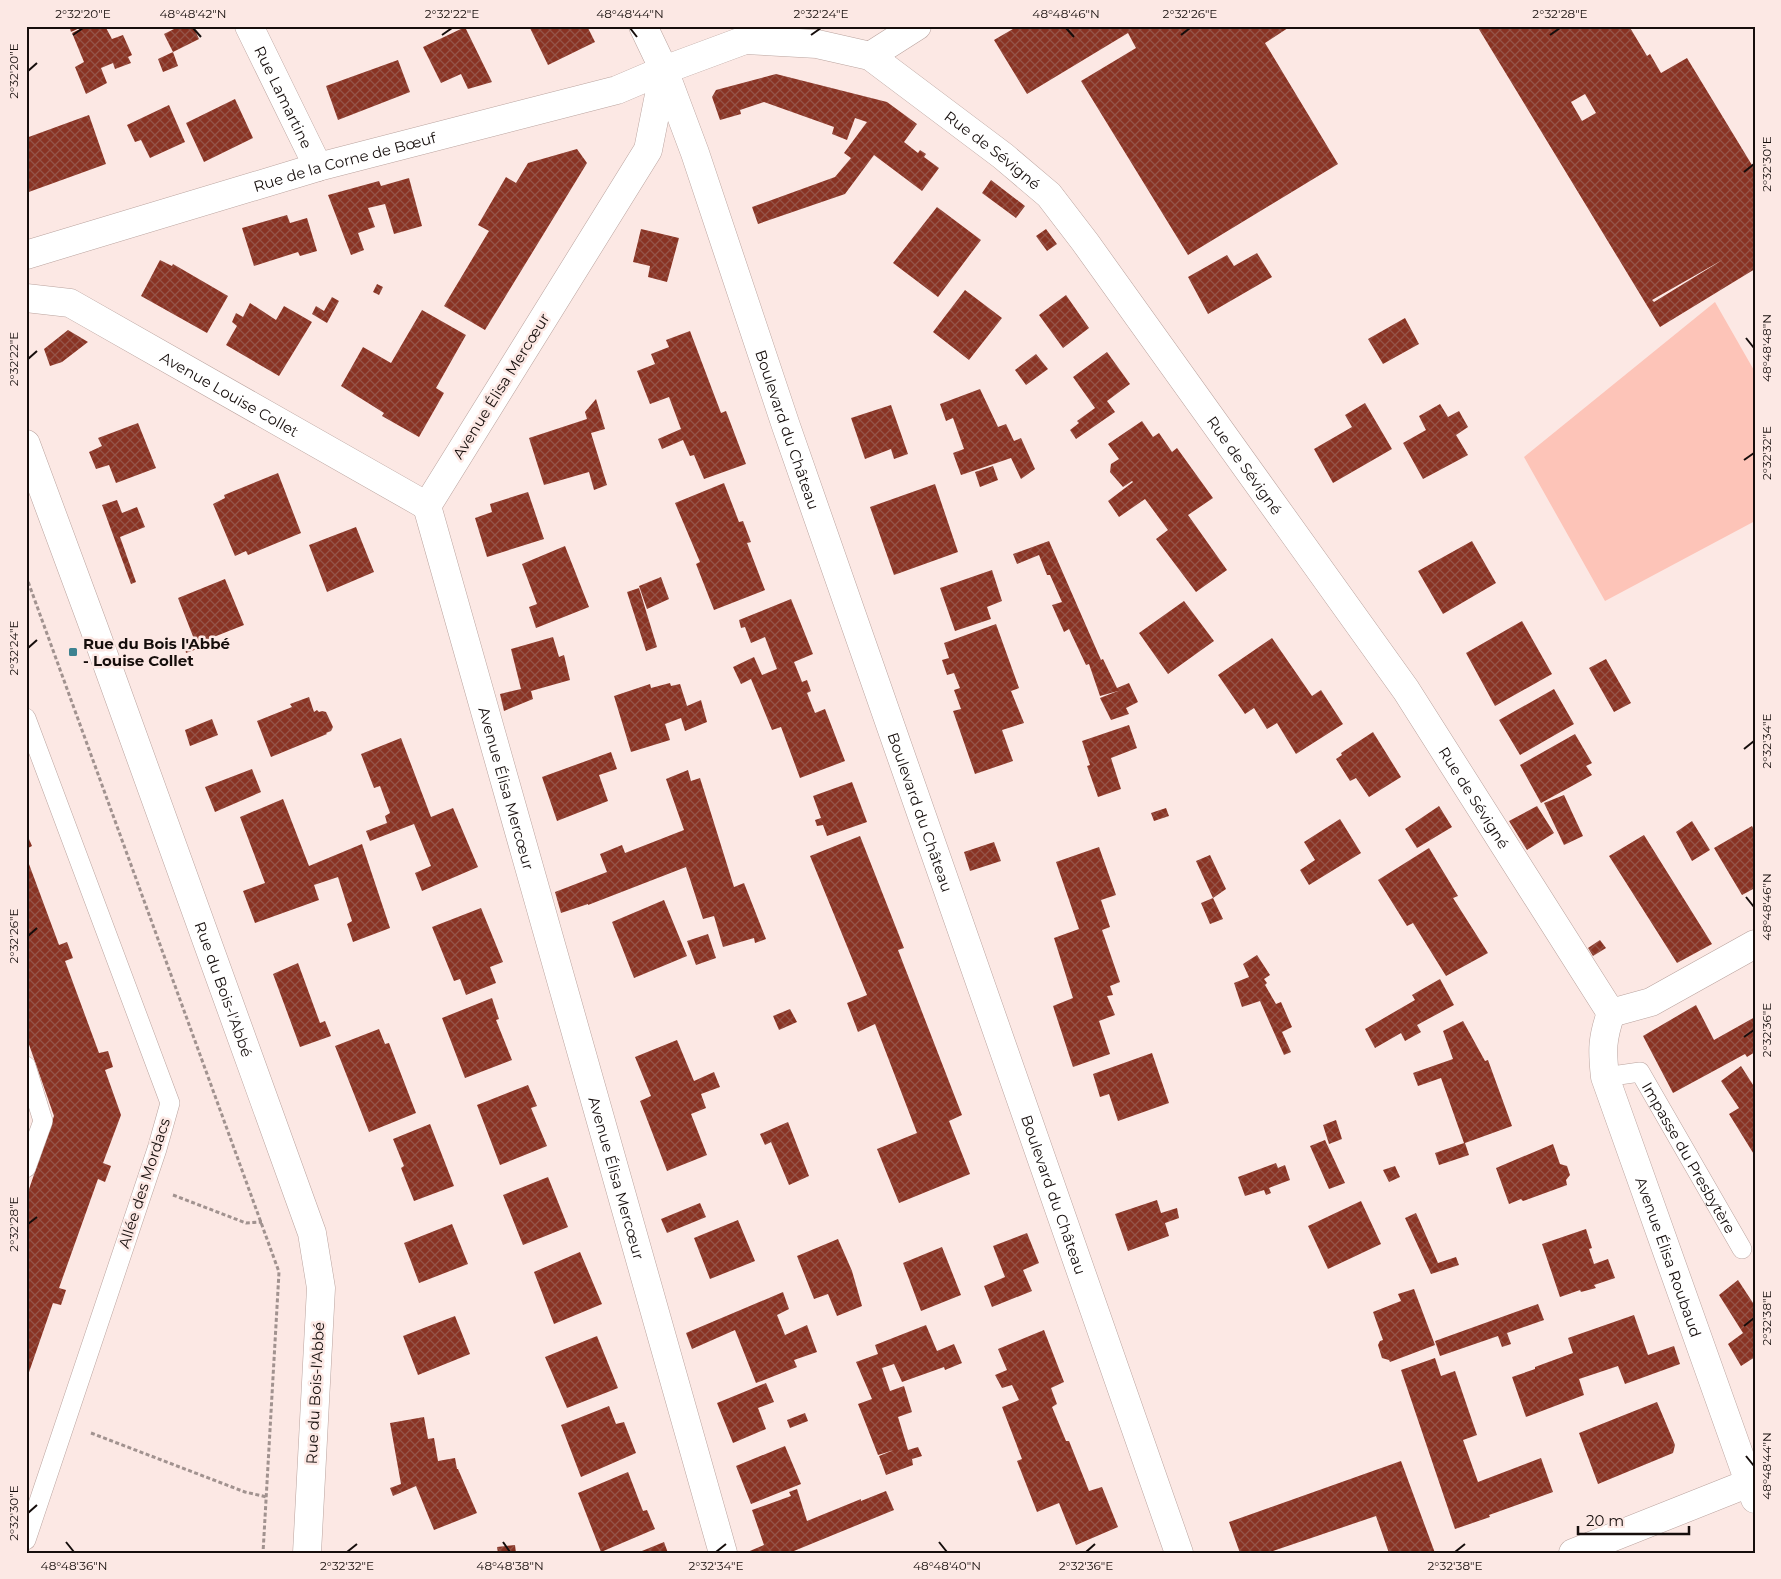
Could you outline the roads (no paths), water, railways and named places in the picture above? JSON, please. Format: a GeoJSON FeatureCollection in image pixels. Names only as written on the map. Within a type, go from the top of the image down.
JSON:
{"type":"FeatureCollection","features":[{"type":"Feature","properties":{"kind":"street","name":"Rue Lamartine"},"geometry":{"type":"LineString","coordinates":[[249,26],[318,166]]}},
{"type":"Feature","properties":{"kind":"street"},"geometry":{"type":"LineString","coordinates":[[643,26],[664,70]]}},
{"type":"Feature","properties":{"kind":"street"},"geometry":{"type":"LineString","coordinates":[[870,56],[917,26]]}},
{"type":"Feature","properties":{"kind":"street","name":"Rue de Sévigné"},"geometry":{"type":"LineString","coordinates":[[664,70],[745,40],[817,44],[870,56],[1003,156],[1049,194],[1406,690],[1611,1013]]}},
{"type":"Feature","properties":{"kind":"street","name":"Rue de la Corne de Bœuf"},"geometry":{"type":"LineString","coordinates":[[26,255],[318,166],[617,90],[664,70]]}},
{"type":"Feature","properties":{"kind":"street","name":"Avenue Élisa Mercœur"},"geometry":{"type":"LineString","coordinates":[[664,70],[648,150],[427,506],[723,1553]]}},
{"type":"Feature","properties":{"kind":"street","name":"Boulevard du Château"},"geometry":{"type":"LineString","coordinates":[[664,70],[1179,1553]]}},
{"type":"Feature","properties":{"kind":"street","name":"Avenue Louise Collet"},"geometry":{"type":"LineString","coordinates":[[26,298],[70,303],[427,506]]}},
{"type":"Feature","properties":{"kind":"street","name":"Rue du Bois-l'Abbé"},"geometry":{"type":"LineString","coordinates":[[26,444],[33,482],[312,1233],[321,1288],[308,1553]]}},
{"type":"Feature","properties":{"kind":"street"},"geometry":{"type":"LineString","coordinates":[[1611,1013],[1651,1002],[1755,944]]}},
{"type":"Feature","properties":{"kind":"street","name":"Avenue Élisa Roubaud"},"geometry":{"type":"LineString","coordinates":[[1611,1013],[1603,1034],[1602,1054],[1605,1077],[1752,1491]]}},
{"type":"Feature","properties":{"kind":"street"},"geometry":{"type":"LineString","coordinates":[[1573,1553],[1752,1491]]}},
{"type":"Feature","properties":{"kind":"lane","name":"Allée des Mordacs"},"geometry":{"type":"LineString","coordinates":[[26,718],[170,1103],[145,1184],[26,1540]]}},
{"type":"Feature","properties":{"kind":"lane"},"geometry":{"type":"LineString","coordinates":[[26,1066],[43,1121],[26,1168]]}},
{"type":"Feature","properties":{"kind":"lane","name":"Impasse du Presbytère"},"geometry":{"type":"LineString","coordinates":[[1605,1077],[1640,1072],[1742,1248]]}},
{"type":"Feature","properties":{"kind":"place","name":"Rue du Bois l'Abbé - Louise Collet"},"geometry":{"type":"Point","coordinates":[73,652]}}]}
